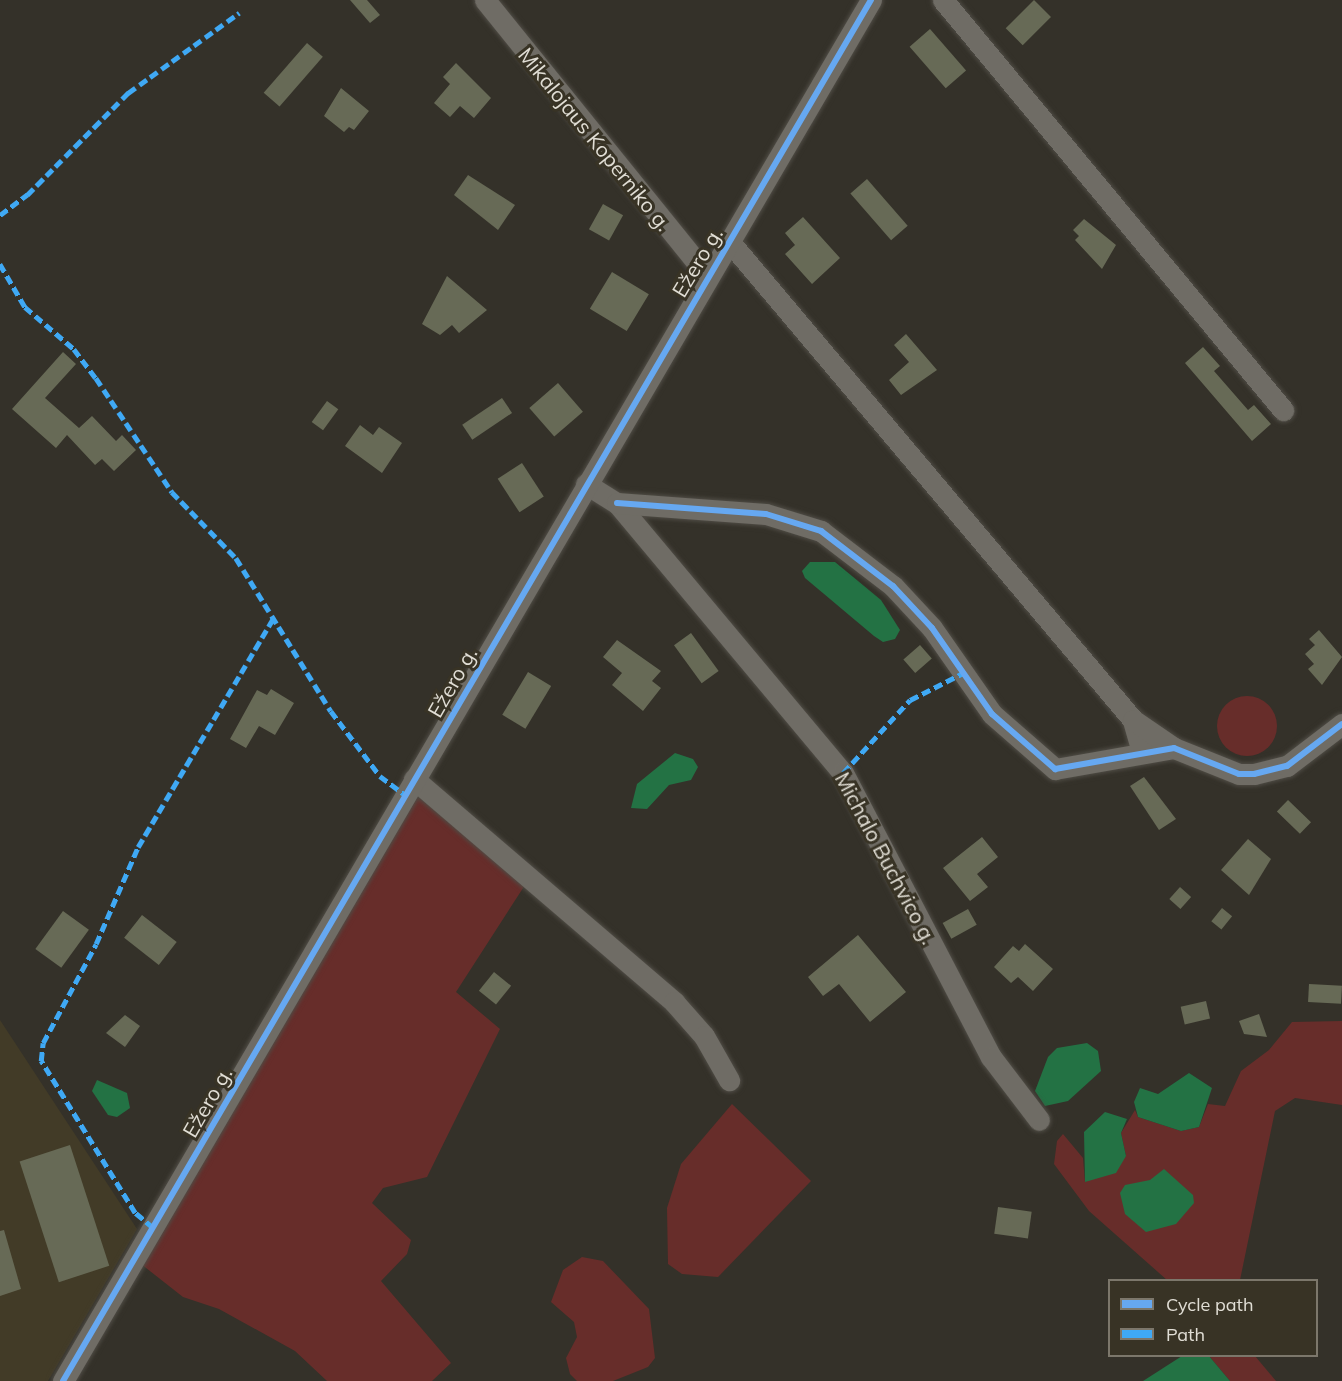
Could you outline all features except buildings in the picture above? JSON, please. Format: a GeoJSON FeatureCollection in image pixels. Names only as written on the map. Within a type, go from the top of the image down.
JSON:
{"type":"FeatureCollection","features":[{"type":"Feature","properties":{"kind":"street","name":"Mikalojaus Koperniko g."},"geometry":{"type":"LineString","coordinates":[[485,0],[708,276]]}},
{"type":"Feature","properties":{"kind":"street","name":"Ežero g."},"geometry":{"type":"LineString","coordinates":[[63,1381],[871,0]]}},
{"type":"Feature","properties":{"kind":"street"},"geometry":{"type":"LineString","coordinates":[[943,0],[1283,410]]}},
{"type":"Feature","properties":{"kind":"street"},"geometry":{"type":"LineString","coordinates":[[729,241],[1133,720],[1174,748],[1239,774],[1254,774],[1287,766],[1342,724]]}},
{"type":"Feature","properties":{"kind":"street","name":"Michalo Buchvico g."},"geometry":{"type":"LineString","coordinates":[[586,484],[617,503],[855,790],[965,1012],[1007,1082],[1039,1120]]}},
{"type":"Feature","properties":{"kind":"street"},"geometry":{"type":"LineString","coordinates":[[617,503],[766,514],[821,531],[854,552],[915,609],[992,714],[1040,762],[1069,771],[1142,752],[1174,748]]}},
{"type":"Feature","properties":{"kind":"street"},"geometry":{"type":"LineString","coordinates":[[1133,720],[1142,752]]}},
{"type":"Feature","properties":{"kind":"street"},"geometry":{"type":"LineString","coordinates":[[414,779],[674,1002],[704,1036],[729,1080]]}},
{"type":"Feature","properties":{"kind":"shaded area"},"geometry":{"type":"Polygon","coordinates":[[[810,562],[835,562],[881,600],[900,630],[895,639],[883,642],[874,636],[805,578],[802,571],[810,562]]]}},
{"type":"Feature","properties":{"kind":"shaded area"},"geometry":{"type":"Polygon","coordinates":[[[1241,696],[1253,696],[1264,701],[1272,709],[1277,726],[1275,738],[1264,751],[1253,756],[1241,756],[1230,751],[1222,743],[1217,732],[1217,720],[1222,709],[1230,701],[1241,696]]]}},
{"type":"Feature","properties":{"kind":"shaded area"},"geometry":{"type":"Polygon","coordinates":[[[675,753],[693,759],[698,767],[691,780],[669,785],[647,809],[631,808],[637,784],[675,753]]]}},
{"type":"Feature","properties":{"kind":"shaded area"},"geometry":{"type":"Polygon","coordinates":[[[415,794],[525,885],[456,992],[500,1029],[427,1177],[383,1188],[372,1203],[411,1240],[407,1254],[381,1281],[451,1363],[432,1381],[327,1381],[295,1351],[219,1309],[183,1297],[141,1264],[415,794]]]}},
{"type":"Feature","properties":{"kind":"shaded area"},"geometry":{"type":"Polygon","coordinates":[[[0,1020],[137,1229],[48,1381],[0,1381],[0,1020]]]}},
{"type":"Feature","properties":{"kind":"shaded area"},"geometry":{"type":"Polygon","coordinates":[[[1342,1021],[1342,1105],[1295,1098],[1275,1111],[1240,1279],[1166,1279],[1089,1211],[1054,1164],[1057,1141],[1063,1134],[1083,1158],[1085,1182],[1126,1156],[1121,1133],[1135,1110],[1138,1117],[1181,1131],[1199,1127],[1208,1104],[1225,1106],[1241,1071],[1269,1050],[1292,1022],[1342,1021]]]}},
{"type":"Feature","properties":{"kind":"shaded area"},"geometry":{"type":"Polygon","coordinates":[[[1087,1043],[1098,1051],[1101,1071],[1068,1101],[1045,1106],[1035,1091],[1048,1057],[1057,1048],[1087,1043]]]}},
{"type":"Feature","properties":{"kind":"shaded area"},"geometry":{"type":"Polygon","coordinates":[[[1189,1073],[1212,1088],[1199,1127],[1181,1131],[1138,1117],[1134,1102],[1140,1088],[1158,1094],[1189,1073]]]}},
{"type":"Feature","properties":{"kind":"shaded area"},"geometry":{"type":"Polygon","coordinates":[[[97,1080],[127,1093],[130,1108],[117,1117],[108,1115],[92,1091],[97,1080]]]}},
{"type":"Feature","properties":{"kind":"shaded area"},"geometry":{"type":"Polygon","coordinates":[[[732,1104],[811,1181],[718,1277],[682,1274],[668,1264],[667,1208],[681,1164],[732,1104]]]}},
{"type":"Feature","properties":{"kind":"shaded area"},"geometry":{"type":"Polygon","coordinates":[[[1105,1112],[1127,1119],[1121,1133],[1126,1156],[1116,1173],[1085,1182],[1084,1132],[1105,1112]]]}},
{"type":"Feature","properties":{"kind":"shaded area"},"geometry":{"type":"Polygon","coordinates":[[[1164,1169],[1193,1195],[1194,1203],[1176,1224],[1146,1232],[1125,1214],[1120,1193],[1125,1185],[1150,1180],[1164,1169]]]}},
{"type":"Feature","properties":{"kind":"shaded area"},"geometry":{"type":"Polygon","coordinates":[[[582,1257],[603,1261],[649,1309],[655,1358],[648,1367],[613,1381],[577,1381],[570,1374],[566,1358],[577,1337],[574,1322],[551,1302],[563,1270],[582,1257]]]}},
{"type":"Feature","properties":{"kind":"shaded area"},"geometry":{"type":"Polygon","coordinates":[[[1180,1357],[1210,1357],[1230,1381],[1143,1381],[1180,1357]]]}},
{"type":"Feature","properties":{"kind":"shaded area"},"geometry":{"type":"Polygon","coordinates":[[[1210,1357],[1256,1357],[1276,1381],[1230,1381],[1210,1357]]]}},
{"type":"Feature","properties":{"kind":"marked path"},"geometry":{"type":"LineString","coordinates":[[0,215],[27,195],[128,93],[239,13]]}},
{"type":"Feature","properties":{"kind":"marked path"},"geometry":{"type":"LineString","coordinates":[[0,264],[25,307],[74,349],[96,378],[172,492],[236,558],[331,711],[380,776],[405,795]]}},
{"type":"Feature","properties":{"kind":"marked path"},"geometry":{"type":"LineString","coordinates":[[153,1228],[135,1213],[41,1061],[43,1043],[96,944],[138,847],[273,619]]}},
{"type":"Feature","properties":{"kind":"marked path"},"geometry":{"type":"LineString","coordinates":[[843,773],[910,700],[963,673]]}},
{"type":"Feature","properties":{"kind":"cycle path"},"geometry":{"type":"LineString","coordinates":[[63,1381],[871,0]]}},
{"type":"Feature","properties":{"kind":"cycle path"},"geometry":{"type":"LineString","coordinates":[[617,503],[766,514],[821,531],[893,586],[932,628],[992,714],[1055,769],[1174,748],[1239,774],[1254,774],[1287,766],[1342,724]]}}]}
